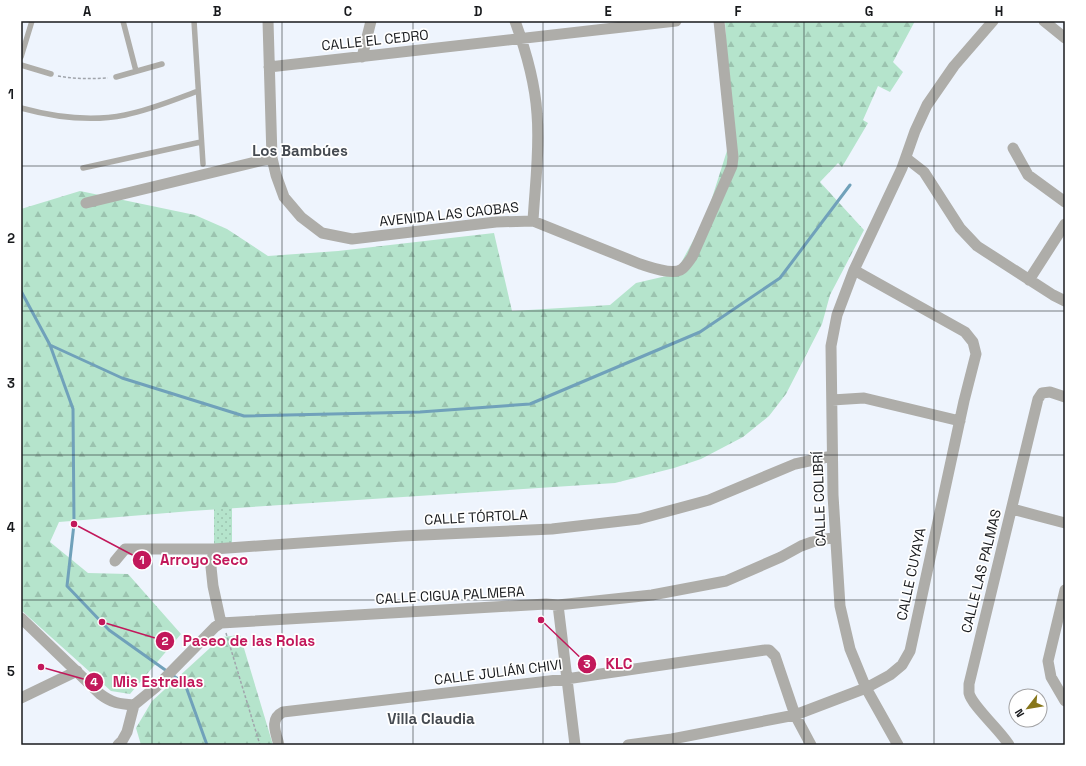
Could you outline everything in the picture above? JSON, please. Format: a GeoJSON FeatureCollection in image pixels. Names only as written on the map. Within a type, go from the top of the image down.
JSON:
{"type":"FeatureCollection","features":[{"type":"Feature","properties":{"kind":"street","name":"AVENIDA LAS CAOBAS"},"geometry":{"type":"LineString","coordinates":[[268,21],[272,158],[276,175],[284,196],[301,218],[322,233],[352,239],[496,222],[533,221],[654,268],[675,272],[684,268],[697,248],[732,166],[732,150],[719,21]]}},
{"type":"Feature","properties":{"kind":"street"},"geometry":{"type":"LineString","coordinates":[[362,57],[371,21]]}},
{"type":"Feature","properties":{"kind":"street"},"geometry":{"type":"LineString","coordinates":[[515,21],[522,39],[531,72],[537,113],[538,146],[533,221]]}},
{"type":"Feature","properties":{"kind":"street","name":"CALLE EL CEDRO"},"geometry":{"type":"LineString","coordinates":[[269,68],[676,21]]}},
{"type":"Feature","properties":{"kind":"street","name":"CALLE COLIBRÍ"},"geometry":{"type":"LineString","coordinates":[[898,745],[866,688],[850,649],[840,606],[835,538],[832,456],[831,346],[837,315],[854,270],[906,158],[915,131],[927,105],[954,66],[993,21]]}},
{"type":"Feature","properties":{"kind":"street"},"geometry":{"type":"LineString","coordinates":[[1044,21],[1065,38]]}},
{"type":"Feature","properties":{"kind":"street"},"geometry":{"type":"LineString","coordinates":[[1014,148],[1028,175],[1065,202]]}},
{"type":"Feature","properties":{"kind":"street"},"geometry":{"type":"LineString","coordinates":[[86,203],[272,158]]}},
{"type":"Feature","properties":{"kind":"street"},"geometry":{"type":"LineString","coordinates":[[906,158],[924,172],[960,228],[977,246],[1029,280],[1065,301]]}},
{"type":"Feature","properties":{"kind":"street"},"geometry":{"type":"LineString","coordinates":[[1029,280],[1065,224]]}},
{"type":"Feature","properties":{"kind":"street","name":"CALLE CUYAYA"},"geometry":{"type":"LineString","coordinates":[[628,745],[795,715],[866,688],[890,675],[902,665],[910,651],[976,354],[973,342],[965,332],[854,270]]}},
{"type":"Feature","properties":{"kind":"street","name":"CALLE LAS PALMAS"},"geometry":{"type":"LineString","coordinates":[[1009,745],[1005,738],[975,704],[969,694],[969,684],[1038,399],[1042,393],[1050,392],[1065,397]]}},
{"type":"Feature","properties":{"kind":"street"},"geometry":{"type":"LineString","coordinates":[[832,400],[864,398],[960,421]]}},
{"type":"Feature","properties":{"kind":"street","name":"CALLE TÓRTOLA"},"geometry":{"type":"LineString","coordinates":[[116,561],[125,549],[214,549],[402,536],[552,529],[639,518],[709,500],[795,464],[832,456]]}},
{"type":"Feature","properties":{"kind":"street"},"geometry":{"type":"LineString","coordinates":[[1012,509],[1065,523]]}},
{"type":"Feature","properties":{"kind":"street","name":"CALLE CIGUA PALMERA"},"geometry":{"type":"LineString","coordinates":[[221,623],[546,604],[558,605],[652,595],[726,581],[781,557],[801,546],[812,542],[835,538]]}},
{"type":"Feature","properties":{"kind":"street"},"geometry":{"type":"LineString","coordinates":[[118,745],[127,732],[134,705],[156,687],[215,627],[221,623],[213,586],[211,567],[214,549]]}},
{"type":"Feature","properties":{"kind":"street"},"geometry":{"type":"LineString","coordinates":[[1065,590],[1048,660],[1051,677],[1065,701]]}},
{"type":"Feature","properties":{"kind":"street"},"geometry":{"type":"LineString","coordinates":[[558,605],[575,745]]}},
{"type":"Feature","properties":{"kind":"street"},"geometry":{"type":"LineString","coordinates":[[21,618],[100,694],[117,704],[134,705]]}},
{"type":"Feature","properties":{"kind":"street","name":"CALLE JULIÁN CHIVI"},"geometry":{"type":"LineString","coordinates":[[279,745],[274,726],[276,718],[283,712],[566,679],[765,650],[772,652],[776,659],[795,715]]}},
{"type":"Feature","properties":{"kind":"street"},"geometry":{"type":"LineString","coordinates":[[21,698],[76,671]]}},
{"type":"Feature","properties":{"kind":"street"},"geometry":{"type":"LineString","coordinates":[[795,715],[811,745]]}},
{"type":"Feature","properties":{"kind":"lane"},"geometry":{"type":"LineString","coordinates":[[21,56],[32,21]]}},
{"type":"Feature","properties":{"kind":"lane"},"geometry":{"type":"LineString","coordinates":[[123,21],[136,72]]}},
{"type":"Feature","properties":{"kind":"lane"},"geometry":{"type":"LineString","coordinates":[[194,21],[203,164]]}},
{"type":"Feature","properties":{"kind":"lane"},"geometry":{"type":"LineString","coordinates":[[116,77],[162,64]]}},
{"type":"Feature","properties":{"kind":"lane"},"geometry":{"type":"LineString","coordinates":[[21,65],[51,74]]}},
{"type":"Feature","properties":{"kind":"lane"},"geometry":{"type":"LineString","coordinates":[[21,108],[41,113],[86,118],[124,115],[161,105],[198,91]]}},
{"type":"Feature","properties":{"kind":"lane"},"geometry":{"type":"LineString","coordinates":[[83,168],[201,142]]}},
{"type":"Feature","properties":{"kind":"path"},"geometry":{"type":"LineString","coordinates":[[51,74],[70,78],[87,79],[116,77]]}},
{"type":"Feature","properties":{"kind":"path"},"geometry":{"type":"LineString","coordinates":[[221,623],[227,636],[260,745]]}},
{"type":"Feature","properties":{"kind":"green space"},"geometry":{"type":"Polygon","coordinates":[[[725,21],[915,21],[893,62],[903,72],[890,92],[878,86],[863,120],[868,123],[842,167],[838,163],[820,182],[864,230],[830,295],[822,324],[786,394],[769,416],[743,437],[701,459],[674,468],[615,483],[191,511],[59,522],[50,542],[88,573],[128,574],[181,634],[130,694],[111,691],[21,610],[21,209],[80,191],[195,215],[227,229],[268,256],[338,251],[494,233],[512,311],[610,305],[636,283],[675,274],[706,217],[731,138],[725,21]]]}},
{"type":"Feature","properties":{"kind":"green space"},"geometry":{"type":"Polygon","coordinates":[[[214,505],[232,506],[232,547],[214,549],[214,505]]]}},
{"type":"Feature","properties":{"kind":"green space"},"geometry":{"type":"Polygon","coordinates":[[[240,635],[273,745],[141,745],[136,728],[152,701],[222,637],[240,635]]]}},
{"type":"Feature","properties":{"kind":"waterway"},"geometry":{"type":"LineString","coordinates":[[50,345],[122,378],[244,416],[420,412],[530,404],[700,332],[780,278],[850,185]]}},
{"type":"Feature","properties":{"kind":"waterway"},"geometry":{"type":"LineString","coordinates":[[21,291],[50,345],[73,409],[74,524],[67,586],[109,630],[185,684],[207,745]]}},
{"type":"Feature","properties":{"kind":"place","name":"Arroyo Seco"},"geometry":{"type":"Point","coordinates":[74,524]}},
{"type":"Feature","properties":{"kind":"place","name":"KLC"},"geometry":{"type":"Point","coordinates":[541,620]}},
{"type":"Feature","properties":{"kind":"place","name":"Paseo de las Rolas"},"geometry":{"type":"Point","coordinates":[102,622]}},
{"type":"Feature","properties":{"kind":"place","name":"Mis Estrellas"},"geometry":{"type":"Point","coordinates":[41,667]}},
{"type":"Feature","properties":{"kind":"district","name":"Los Bambúes"},"geometry":{"type":"Point","coordinates":[300,151]}},
{"type":"Feature","properties":{"kind":"district","name":"Villa Claudia"},"geometry":{"type":"Point","coordinates":[431,719]}}]}
